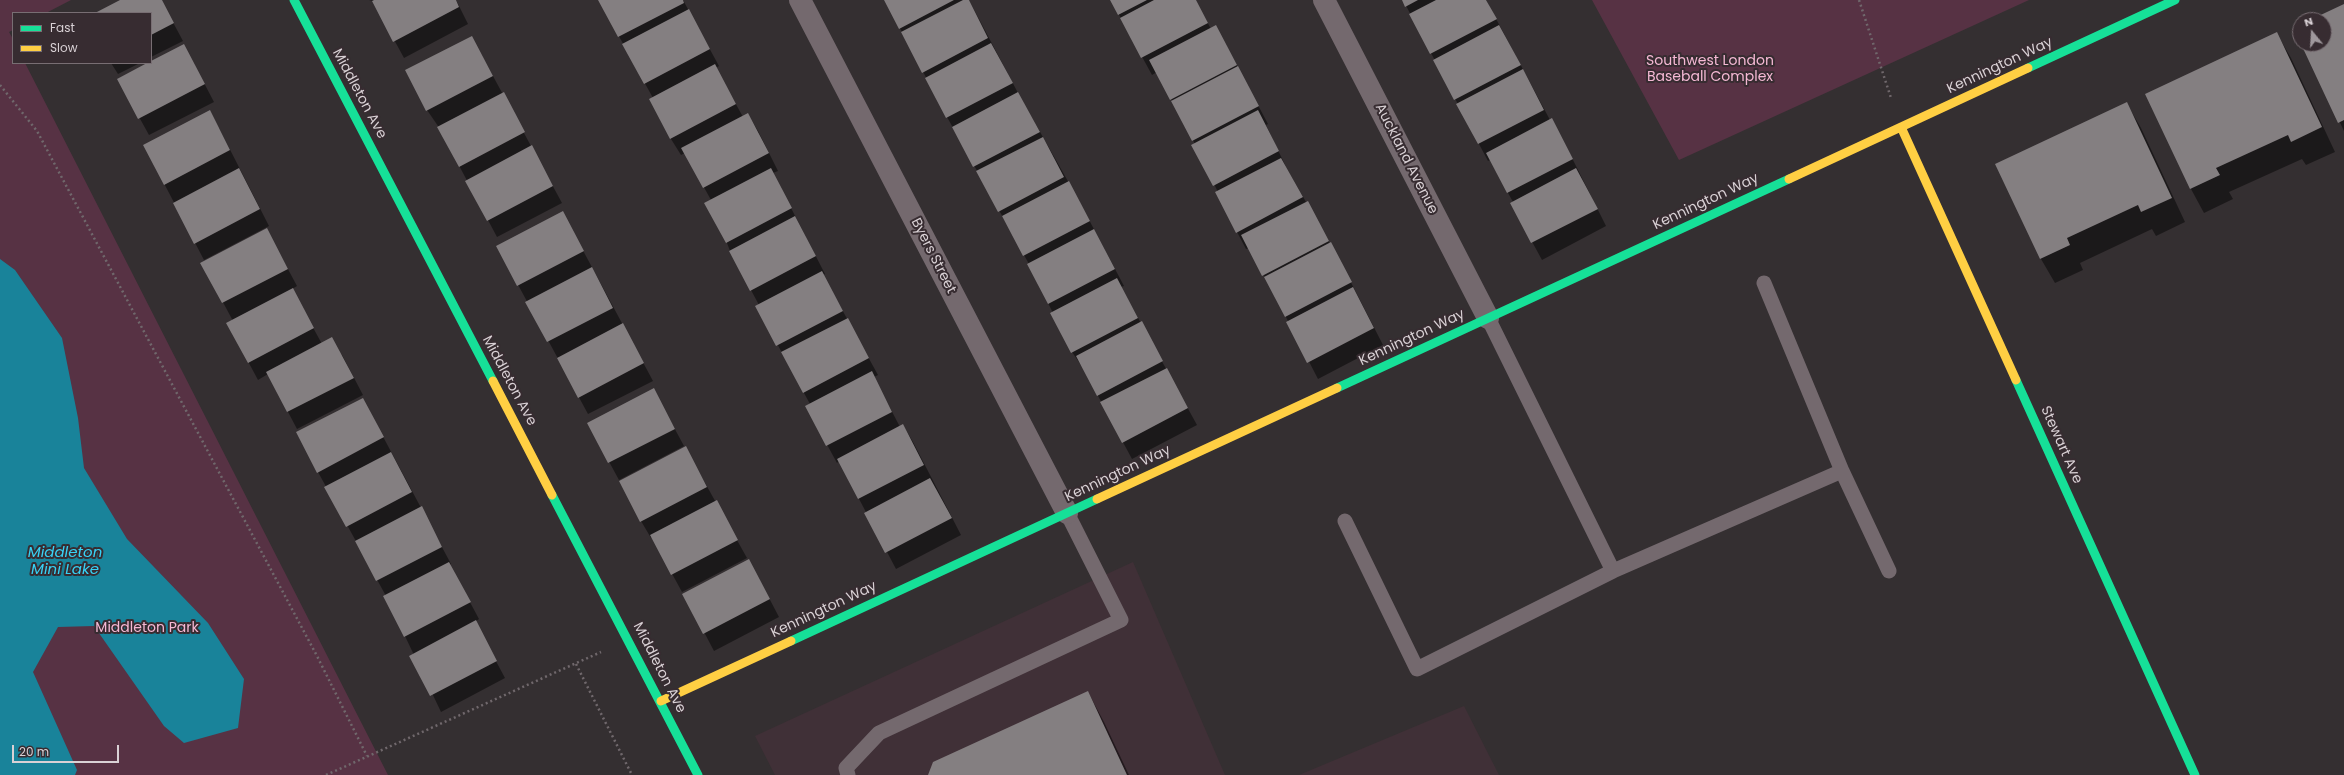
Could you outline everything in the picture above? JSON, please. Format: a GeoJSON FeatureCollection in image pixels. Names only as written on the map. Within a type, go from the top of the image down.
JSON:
{"type":"FeatureCollection","features":[{"type":"Feature","properties":{"kind":"street","name":"Middleton Ave"},"geometry":{"type":"LineString","coordinates":[[294,0],[661,701],[698,775]]}},
{"type":"Feature","properties":{"kind":"street","name":"Byers Street"},"geometry":{"type":"LineString","coordinates":[[800,0],[1067,513]]}},
{"type":"Feature","properties":{"kind":"street","name":"Auckland Avenue"},"geometry":{"type":"LineString","coordinates":[[1324,0],[1488,318]]}},
{"type":"Feature","properties":{"kind":"street","name":"Kennington Way"},"geometry":{"type":"LineString","coordinates":[[661,701],[2175,0]]}},
{"type":"Feature","properties":{"kind":"street","name":"Stewart Ave"},"geometry":{"type":"LineString","coordinates":[[1901,127],[2195,775]]}},
{"type":"Feature","properties":{"kind":"lane"},"geometry":{"type":"LineString","coordinates":[[1764,283],[1842,471],[1889,571]]}},
{"type":"Feature","properties":{"kind":"lane"},"geometry":{"type":"LineString","coordinates":[[1488,318],[1613,571]]}},
{"type":"Feature","properties":{"kind":"lane"},"geometry":{"type":"LineString","coordinates":[[1345,521],[1417,669],[1613,571],[1842,471]]}},
{"type":"Feature","properties":{"kind":"lane"},"geometry":{"type":"LineString","coordinates":[[848,775],[846,768],[879,733],[1121,620],[1067,513]]}},
{"type":"Feature","properties":{"kind":"path"},"geometry":{"type":"LineString","coordinates":[[1859,0],[1901,127]]}},
{"type":"Feature","properties":{"kind":"path"},"geometry":{"type":"LineString","coordinates":[[0,85],[37,131],[317,656],[367,756]]}},
{"type":"Feature","properties":{"kind":"path"},"geometry":{"type":"LineString","coordinates":[[326,775],[629,640]]}},
{"type":"Feature","properties":{"kind":"path"},"geometry":{"type":"LineString","coordinates":[[576,664],[632,775]]}},
{"type":"Feature","properties":{"kind":"shaded area"},"geometry":{"type":"Polygon","coordinates":[[[1133,562],[1225,775],[775,775],[755,736],[1133,562]]]}},
{"type":"Feature","properties":{"kind":"shaded area"},"geometry":{"type":"Polygon","coordinates":[[[1464,706],[1499,775],[1299,775],[1464,706]]]}},
{"type":"Feature","properties":{"kind":"green space","name":"Middleton Park"},"geometry":{"type":"Polygon","coordinates":[[[0,0],[71,0],[48,12],[12,12],[12,30],[9,32],[12,37],[12,64],[26,64],[388,775],[0,775],[0,0]]]}},
{"type":"Feature","properties":{"kind":"green space","name":"Southwest London Baseball Complex"},"geometry":{"type":"Polygon","coordinates":[[[1592,0],[2029,0],[1679,160],[1592,0]]]}},
{"type":"Feature","properties":{"kind":"water","name":"Middleton Mini Lake"},"geometry":{"type":"Polygon","coordinates":[[[0,259],[15,270],[62,338],[78,418],[84,468],[127,539],[208,623],[244,679],[238,728],[184,743],[164,726],[94,626],[58,627],[33,672],[77,770],[75,775],[0,775],[0,259]]]}},
{"type":"Feature","properties":{"kind":"building"},"geometry":{"type":"Polygon","coordinates":[[[120,0],[162,0],[174,23],[152,34],[152,12],[97,12],[120,0]]]}},
{"type":"Feature","properties":{"kind":"building"},"geometry":{"type":"Polygon","coordinates":[[[456,0],[459,7],[393,42],[372,1],[456,0]]]}},
{"type":"Feature","properties":{"kind":"building"},"geometry":{"type":"Polygon","coordinates":[[[598,0],[683,0],[684,3],[618,37],[598,0]]]}},
{"type":"Feature","properties":{"kind":"building"},"geometry":{"type":"Polygon","coordinates":[[[884,0],[954,0],[899,29],[884,0]]]}},
{"type":"Feature","properties":{"kind":"building"},"geometry":{"type":"Polygon","coordinates":[[[963,0],[969,0],[988,38],[922,73],[901,32],[963,0]]]}},
{"type":"Feature","properties":{"kind":"building"},"geometry":{"type":"Polygon","coordinates":[[[1110,0],[1147,0],[1118,15],[1110,0]]]}},
{"type":"Feature","properties":{"kind":"building"},"geometry":{"type":"Polygon","coordinates":[[[1154,0],[1196,0],[1208,23],[1141,58],[1120,18],[1154,0]]]}},
{"type":"Feature","properties":{"kind":"building"},"geometry":{"type":"Polygon","coordinates":[[[1402,0],[1418,0],[1405,7],[1402,0]]]}},
{"type":"Feature","properties":{"kind":"building"},"geometry":{"type":"Polygon","coordinates":[[[1436,0],[1486,0],[1497,19],[1430,54],[1409,14],[1436,0]]]}},
{"type":"Feature","properties":{"kind":"building"},"geometry":{"type":"Polygon","coordinates":[[[2344,4],[2344,120],[2338,123],[2305,52],[2332,52],[2332,12],[2327,12],[2344,4]]]}},
{"type":"Feature","properties":{"kind":"building"},"geometry":{"type":"Polygon","coordinates":[[[689,9],[710,49],[644,84],[622,44],[689,9]]]}},
{"type":"Feature","properties":{"kind":"building"},"geometry":{"type":"Polygon","coordinates":[[[1216,25],[1237,65],[1170,100],[1149,60],[1216,25]]]}},
{"type":"Feature","properties":{"kind":"building"},"geometry":{"type":"Polygon","coordinates":[[[1499,25],[1521,65],[1454,100],[1433,60],[1499,25]]]}},
{"type":"Feature","properties":{"kind":"building"},"geometry":{"type":"Polygon","coordinates":[[[2277,32],[2322,127],[2291,142],[2288,135],[2216,168],[2220,175],[2190,189],[2145,94],[2277,32]]]}},
{"type":"Feature","properties":{"kind":"building"},"geometry":{"type":"Polygon","coordinates":[[[472,36],[493,76],[426,111],[405,70],[472,36]]]}},
{"type":"Feature","properties":{"kind":"building"},"geometry":{"type":"Polygon","coordinates":[[[991,43],[1013,83],[946,118],[925,78],[991,43]]]}},
{"type":"Feature","properties":{"kind":"building"},"geometry":{"type":"Polygon","coordinates":[[[184,44],[205,84],[138,119],[117,79],[145,64],[152,64],[152,60],[184,44]]]}},
{"type":"Feature","properties":{"kind":"building"},"geometry":{"type":"Polygon","coordinates":[[[715,64],[736,104],[670,139],[649,99],[715,64]]]}},
{"type":"Feature","properties":{"kind":"building"},"geometry":{"type":"Polygon","coordinates":[[[1238,66],[1259,106],[1192,141],[1171,101],[1238,66]]]}},
{"type":"Feature","properties":{"kind":"building"},"geometry":{"type":"Polygon","coordinates":[[[1523,69],[1544,110],[1478,144],[1456,104],[1523,69]]]}},
{"type":"Feature","properties":{"kind":"building"},"geometry":{"type":"Polygon","coordinates":[[[504,92],[525,132],[459,167],[437,127],[504,92]]]}},
{"type":"Feature","properties":{"kind":"building"},"geometry":{"type":"Polygon","coordinates":[[[1018,92],[1040,132],[973,167],[952,127],[1018,92]]]}},
{"type":"Feature","properties":{"kind":"building"},"geometry":{"type":"Polygon","coordinates":[[[2127,102],[2172,198],[2141,212],[2138,205],[2067,238],[2070,245],[2040,259],[1995,164],[2127,102]]]}},
{"type":"Feature","properties":{"kind":"building"},"geometry":{"type":"Polygon","coordinates":[[[210,110],[230,150],[164,185],[143,145],[210,110]]]}},
{"type":"Feature","properties":{"kind":"building"},"geometry":{"type":"Polygon","coordinates":[[[1258,110],[1279,151],[1213,186],[1191,145],[1258,110]]]}},
{"type":"Feature","properties":{"kind":"building"},"geometry":{"type":"Polygon","coordinates":[[[748,113],[769,153],[703,188],[681,148],[748,113]]]}},
{"type":"Feature","properties":{"kind":"building"},"geometry":{"type":"Polygon","coordinates":[[[1552,118],[1573,159],[1507,193],[1486,153],[1552,118]]]}},
{"type":"Feature","properties":{"kind":"building"},"geometry":{"type":"Polygon","coordinates":[[[1043,137],[1064,177],[998,212],[976,171],[1043,137]]]}},
{"type":"Feature","properties":{"kind":"building"},"geometry":{"type":"Polygon","coordinates":[[[532,145],[553,186],[487,221],[465,181],[532,145]]]}},
{"type":"Feature","properties":{"kind":"building"},"geometry":{"type":"Polygon","coordinates":[[[1281,158],[1303,197],[1236,233],[1215,192],[1281,158]]]}},
{"type":"Feature","properties":{"kind":"building"},"geometry":{"type":"Polygon","coordinates":[[[239,168],[260,209],[194,244],[173,203],[239,168]]]}},
{"type":"Feature","properties":{"kind":"building"},"geometry":{"type":"Polygon","coordinates":[[[771,168],[792,208],[726,243],[704,203],[771,168]]]}},
{"type":"Feature","properties":{"kind":"building"},"geometry":{"type":"Polygon","coordinates":[[[1576,168],[1598,209],[1531,243],[1510,203],[1576,168]]]}},
{"type":"Feature","properties":{"kind":"building"},"geometry":{"type":"Polygon","coordinates":[[[1069,181],[1090,221],[1023,256],[1002,216],[1069,181]]]}},
{"type":"Feature","properties":{"kind":"building"},"geometry":{"type":"Polygon","coordinates":[[[1308,201],[1329,241],[1262,276],[1241,235],[1308,201]]]}},
{"type":"Feature","properties":{"kind":"building"},"geometry":{"type":"Polygon","coordinates":[[[563,211],[584,251],[517,286],[496,246],[563,211]]]}},
{"type":"Feature","properties":{"kind":"building"},"geometry":{"type":"Polygon","coordinates":[[[795,216],[816,256],[750,291],[729,251],[795,216]]]}},
{"type":"Feature","properties":{"kind":"building"},"geometry":{"type":"Polygon","coordinates":[[[267,228],[288,269],[222,303],[200,263],[267,228]]]}},
{"type":"Feature","properties":{"kind":"building"},"geometry":{"type":"Polygon","coordinates":[[[1094,229],[1115,269],[1048,304],[1027,264],[1094,229]]]}},
{"type":"Feature","properties":{"kind":"building"},"geometry":{"type":"Polygon","coordinates":[[[1331,242],[1352,282],[1285,317],[1264,277],[1331,242]]]}},
{"type":"Feature","properties":{"kind":"building"},"geometry":{"type":"Polygon","coordinates":[[[592,267],[613,308],[547,342],[525,302],[592,267]]]}},
{"type":"Feature","properties":{"kind":"building"},"geometry":{"type":"Polygon","coordinates":[[[822,271],[843,311],[776,346],[755,306],[822,271]]]}},
{"type":"Feature","properties":{"kind":"building"},"geometry":{"type":"Polygon","coordinates":[[[1117,278],[1138,318],[1071,353],[1050,313],[1117,278]]]}},
{"type":"Feature","properties":{"kind":"building"},"geometry":{"type":"Polygon","coordinates":[[[1353,287],[1374,328],[1307,363],[1286,322],[1353,287]]]}},
{"type":"Feature","properties":{"kind":"building"},"geometry":{"type":"Polygon","coordinates":[[[293,288],[314,328],[248,363],[226,323],[293,288]]]}},
{"type":"Feature","properties":{"kind":"building"},"geometry":{"type":"Polygon","coordinates":[[[848,318],[869,358],[803,393],[781,352],[848,318]]]}},
{"type":"Feature","properties":{"kind":"building"},"geometry":{"type":"Polygon","coordinates":[[[1142,321],[1163,361],[1097,396],[1076,356],[1142,321]]]}},
{"type":"Feature","properties":{"kind":"building"},"geometry":{"type":"Polygon","coordinates":[[[623,323],[644,363],[578,398],[557,358],[623,323]]]}},
{"type":"Feature","properties":{"kind":"building"},"geometry":{"type":"Polygon","coordinates":[[[332,337],[354,378],[287,412],[266,372],[332,337]]]}},
{"type":"Feature","properties":{"kind":"building"},"geometry":{"type":"Polygon","coordinates":[[[1167,368],[1188,408],[1122,443],[1100,402],[1167,368]]]}},
{"type":"Feature","properties":{"kind":"building"},"geometry":{"type":"Polygon","coordinates":[[[872,371],[892,412],[826,446],[805,406],[872,371]]]}},
{"type":"Feature","properties":{"kind":"building"},"geometry":{"type":"Polygon","coordinates":[[[654,388],[675,429],[608,463],[587,423],[654,388]]]}},
{"type":"Feature","properties":{"kind":"building"},"geometry":{"type":"Polygon","coordinates":[[[363,398],[384,437],[317,473],[296,432],[363,398]]]}},
{"type":"Feature","properties":{"kind":"building"},"geometry":{"type":"Polygon","coordinates":[[[903,424],[924,465],[858,499],[837,459],[903,424]]]}},
{"type":"Feature","properties":{"kind":"building"},"geometry":{"type":"Polygon","coordinates":[[[686,446],[707,487],[640,522],[619,481],[686,446]]]}},
{"type":"Feature","properties":{"kind":"building"},"geometry":{"type":"Polygon","coordinates":[[[391,452],[412,492],[346,527],[324,487],[391,452]]]}},
{"type":"Feature","properties":{"kind":"building"},"geometry":{"type":"Polygon","coordinates":[[[930,478],[952,518],[885,553],[864,513],[930,478]]]}},
{"type":"Feature","properties":{"kind":"building"},"geometry":{"type":"Polygon","coordinates":[[[717,500],[738,540],[671,575],[650,535],[717,500]]]}},
{"type":"Feature","properties":{"kind":"building"},"geometry":{"type":"Polygon","coordinates":[[[422,506],[442,547],[376,581],[355,541],[422,506]]]}},
{"type":"Feature","properties":{"kind":"building"},"geometry":{"type":"Polygon","coordinates":[[[749,559],[770,599],[703,634],[682,594],[749,559]]]}},
{"type":"Feature","properties":{"kind":"building"},"geometry":{"type":"Polygon","coordinates":[[[449,562],[471,602],[404,637],[383,596],[449,562]]]}},
{"type":"Feature","properties":{"kind":"building"},"geometry":{"type":"Polygon","coordinates":[[[476,620],[497,661],[430,696],[409,656],[476,620]]]}},
{"type":"Feature","properties":{"kind":"building"},"geometry":{"type":"Polygon","coordinates":[[[1088,691],[1127,775],[928,775],[933,762],[1088,691]]]}},
{"type":"Feature","properties":{"kind":"traffic: fast"},"geometry":{"type":"LineString","coordinates":[[294,0],[493,381]]}},
{"type":"Feature","properties":{"kind":"traffic: fast"},"geometry":{"type":"LineString","coordinates":[[2028,68],[2175,0]]}},
{"type":"Feature","properties":{"kind":"traffic: fast"},"geometry":{"type":"LineString","coordinates":[[1337,388],[1789,179]]}},
{"type":"Feature","properties":{"kind":"traffic: fast"},"geometry":{"type":"LineString","coordinates":[[2016,380],[2195,775]]}},
{"type":"Feature","properties":{"kind":"traffic: fast"},"geometry":{"type":"LineString","coordinates":[[552,495],[698,775]]}},
{"type":"Feature","properties":{"kind":"traffic: fast"},"geometry":{"type":"LineString","coordinates":[[791,641],[1097,499]]}},
{"type":"Feature","properties":{"kind":"traffic: slow"},"geometry":{"type":"LineString","coordinates":[[1789,179],[2028,68]]}},
{"type":"Feature","properties":{"kind":"traffic: slow"},"geometry":{"type":"LineString","coordinates":[[1901,127],[2016,380]]}},
{"type":"Feature","properties":{"kind":"traffic: slow"},"geometry":{"type":"LineString","coordinates":[[493,381],[552,495]]}},
{"type":"Feature","properties":{"kind":"traffic: slow"},"geometry":{"type":"LineString","coordinates":[[1097,499],[1337,388]]}},
{"type":"Feature","properties":{"kind":"traffic: slow"},"geometry":{"type":"LineString","coordinates":[[661,701],[791,641]]}}]}
